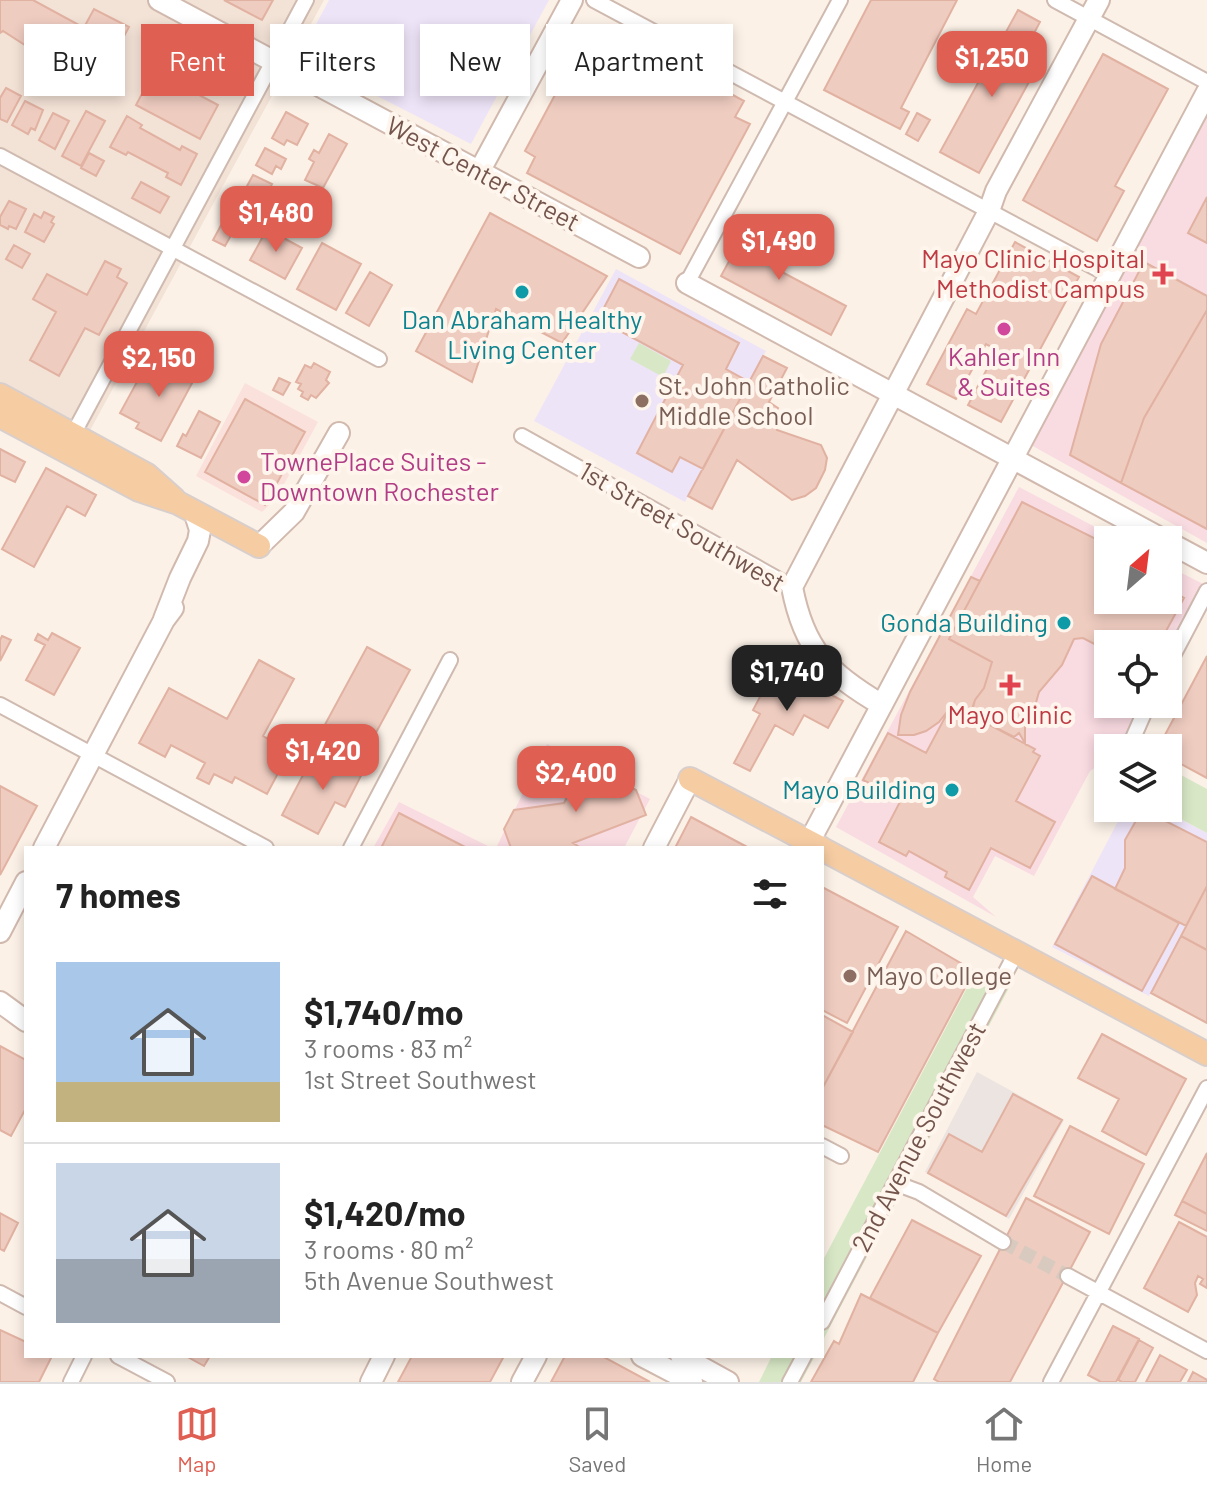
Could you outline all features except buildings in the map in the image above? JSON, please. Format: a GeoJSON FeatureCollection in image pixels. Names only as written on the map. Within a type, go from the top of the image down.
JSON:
{"type":"FeatureCollection","features":[{"type":"Feature","properties":{"kind":"main road"},"geometry":{"type":"LineString","coordinates":[[0,395],[68,443]]}},
{"type":"Feature","properties":{"kind":"main road"},"geometry":{"type":"LineString","coordinates":[[0,416],[147,475],[186,507],[259,546]]}},
{"type":"Feature","properties":{"kind":"main road"},"geometry":{"type":"LineString","coordinates":[[690,779],[812,846]]}},
{"type":"Feature","properties":{"kind":"main road"},"geometry":{"type":"LineString","coordinates":[[824,852],[1017,951],[1207,1054]]}},
{"type":"Feature","properties":{"kind":"street","name":"West Center Street"},"geometry":{"type":"LineString","coordinates":[[159,0],[270,60]]}},
{"type":"Feature","properties":{"kind":"street"},"geometry":{"type":"LineString","coordinates":[[293,24],[306,0]]}},
{"type":"Feature","properties":{"kind":"street"},"geometry":{"type":"LineString","coordinates":[[479,172],[572,0]]}},
{"type":"Feature","properties":{"kind":"street"},"geometry":{"type":"LineString","coordinates":[[594,0],[1109,275]]}},
{"type":"Feature","properties":{"kind":"street"},"geometry":{"type":"LineString","coordinates":[[840,0],[687,283],[1138,526]]}},
{"type":"Feature","properties":{"kind":"street"},"geometry":{"type":"LineString","coordinates":[[1055,0],[1207,82]]}},
{"type":"Feature","properties":{"kind":"street"},"geometry":{"type":"LineString","coordinates":[[792,587],[989,211],[996,191],[1099,0]]}},
{"type":"Feature","properties":{"kind":"street"},"geometry":{"type":"LineString","coordinates":[[68,443],[270,65]]}},
{"type":"Feature","properties":{"kind":"street"},"geometry":{"type":"LineString","coordinates":[[814,846],[882,705],[1207,92]]}},
{"type":"Feature","properties":{"kind":"street","name":"West Center Street"},"geometry":{"type":"LineString","coordinates":[[337,96],[639,257]]}},
{"type":"Feature","properties":{"kind":"street"},"geometry":{"type":"LineString","coordinates":[[0,156],[379,359]]}},
{"type":"Feature","properties":{"kind":"street"},"geometry":{"type":"LineString","coordinates":[[259,546],[294,512],[339,433]]}},
{"type":"Feature","properties":{"kind":"street","name":"1st Street Southwest"},"geometry":{"type":"LineString","coordinates":[[522,436],[792,587],[803,630],[816,653],[845,681],[882,705]]}},
{"type":"Feature","properties":{"kind":"street"},"geometry":{"type":"LineString","coordinates":[[45,846],[169,614],[200,530],[186,507]]}},
{"type":"Feature","properties":{"kind":"street"},"geometry":{"type":"LineString","coordinates":[[1182,550],[1207,563]]}},
{"type":"Feature","properties":{"kind":"street"},"geometry":{"type":"LineString","coordinates":[[1182,638],[1207,591]]}},
{"type":"Feature","properties":{"kind":"street"},"geometry":{"type":"LineString","coordinates":[[352,846],[450,660]]}},
{"type":"Feature","properties":{"kind":"street"},"geometry":{"type":"LineString","coordinates":[[0,705],[262,846]]}},
{"type":"Feature","properties":{"kind":"street"},"geometry":{"type":"LineString","coordinates":[[655,846],[690,779]]}},
{"type":"Feature","properties":{"kind":"street"},"geometry":{"type":"LineString","coordinates":[[0,932],[24,886]]}},
{"type":"Feature","properties":{"kind":"street","name":"2nd Avenue Southwest"},"geometry":{"type":"LineString","coordinates":[[824,1318],[1017,951]]}},
{"type":"Feature","properties":{"kind":"street"},"geometry":{"type":"LineString","coordinates":[[0,1000],[24,1008]]}},
{"type":"Feature","properties":{"kind":"street"},"geometry":{"type":"LineString","coordinates":[[0,1000],[24,1019]]}},
{"type":"Feature","properties":{"kind":"street"},"geometry":{"type":"LineString","coordinates":[[1051,1382],[1207,1088]]}},
{"type":"Feature","properties":{"kind":"street"},"geometry":{"type":"LineString","coordinates":[[824,1147],[841,1156]]}},
{"type":"Feature","properties":{"kind":"street"},"geometry":{"type":"LineString","coordinates":[[895,1183],[919,1192],[1003,1242]]}},
{"type":"Feature","properties":{"kind":"street"},"geometry":{"type":"LineString","coordinates":[[1068,1276],[1207,1351]]}},
{"type":"Feature","properties":{"kind":"street"},"geometry":{"type":"LineString","coordinates":[[0,1293],[24,1306]]}},
{"type":"Feature","properties":{"kind":"street"},"geometry":{"type":"LineString","coordinates":[[71,1382],[83,1358]]}},
{"type":"Feature","properties":{"kind":"street"},"geometry":{"type":"LineString","coordinates":[[122,1358],[167,1382]]}},
{"type":"Feature","properties":{"kind":"street"},"geometry":{"type":"LineString","coordinates":[[371,1382],[383,1358]]}},
{"type":"Feature","properties":{"kind":"street"},"geometry":{"type":"LineString","coordinates":[[522,1382],[535,1358]]}},
{"type":"Feature","properties":{"kind":"street"},"geometry":{"type":"LineString","coordinates":[[646,1358],[692,1382]]}},
{"type":"Feature","properties":{"kind":"street"},"geometry":{"type":"LineString","coordinates":[[685,1358],[728,1382]]}},
{"type":"Feature","properties":{"kind":"street"},"geometry":{"type":"LineString","coordinates":[[790,1382],[803,1358]]}},
{"type":"Feature","properties":{"kind":"shaded area"},"geometry":{"type":"Polygon","coordinates":[[[0,0],[324,0],[311,24],[270,24],[272,96],[87,436],[0,390],[0,0]]]}},
{"type":"Feature","properties":{"kind":"shaded area"},"geometry":{"type":"Polygon","coordinates":[[[329,0],[549,0],[530,35],[530,24],[420,24],[420,96],[497,96],[471,144],[377,96],[404,96],[404,24],[316,24],[329,0]]]}},
{"type":"Feature","properties":{"kind":"shaded area","name":"Mayo Clinic Hospital Methodist Campus"},"geometry":{"type":"Polygon","coordinates":[[[1206,102],[1207,543],[1182,529],[1182,526],[1176,526],[1031,445],[1206,102]]]}},
{"type":"Feature","properties":{"kind":"shaded area","name":"St. John Catholic Middle School"},"geometry":{"type":"Polygon","coordinates":[[[616,269],[766,351],[685,502],[534,421],[616,269]]]}},
{"type":"Feature","properties":{"kind":"shaded area"},"geometry":{"type":"Polygon","coordinates":[[[245,383],[318,422],[277,497],[262,512],[196,476],[245,383]]]}},
{"type":"Feature","properties":{"kind":"shaded area","name":"Mayo Clinic"},"geometry":{"type":"Polygon","coordinates":[[[1019,487],[1094,526],[1094,614],[1182,614],[1182,573],[1207,586],[1182,637],[1182,630],[1094,630],[1094,718],[1141,718],[1132,734],[1094,734],[1094,768],[1034,876],[995,856],[973,897],[996,917],[836,827],[1019,487]]]}},
{"type":"Feature","properties":{"kind":"shaded area"},"geometry":{"type":"Polygon","coordinates":[[[547,744],[650,799],[625,846],[497,846],[547,744]]]}},
{"type":"Feature","properties":{"kind":"shaded area"},"geometry":{"type":"Polygon","coordinates":[[[399,802],[488,846],[374,846],[399,802]]]}},
{"type":"Feature","properties":{"kind":"shaded area"},"geometry":{"type":"Polygon","coordinates":[[[1182,820],[1207,833],[1207,883],[1149,996],[1052,947],[1118,822],[1182,820]]]}},
{"type":"Feature","properties":{"kind":"shaded area"},"geometry":{"type":"Polygon","coordinates":[[[977,1072],[1064,1120],[1009,1219],[925,1172],[977,1072]]]}},
{"type":"Feature","properties":{"kind":"green space"},"geometry":{"type":"Polygon","coordinates":[[[639,343],[671,361],[663,377],[630,359],[639,343]]]}},
{"type":"Feature","properties":{"kind":"green space"},"geometry":{"type":"Polygon","coordinates":[[[1182,776],[1207,789],[1207,833],[1182,820],[1182,776]]]}},
{"type":"Feature","properties":{"kind":"green space"},"geometry":{"type":"Polygon","coordinates":[[[977,969],[1010,986],[824,1338],[824,1258],[977,969]]]}},
{"type":"Feature","properties":{"kind":"green space"},"geometry":{"type":"Polygon","coordinates":[[[771,1358],[814,1358],[801,1382],[759,1382],[771,1358]]]}},
{"type":"Feature","properties":{"kind":"tunnel"},"geometry":{"type":"LineString","coordinates":[[1003,1242],[1068,1276]]}},
{"type":"Feature","properties":{"kind":"place","name":"Mayo Clinic Hospital Methodist Campus"},"geometry":{"type":"Point","coordinates":[1163,274]}},
{"type":"Feature","properties":{"kind":"place","name":"Dan Abraham Healthy Living Center"},"geometry":{"type":"Point","coordinates":[522,292]}},
{"type":"Feature","properties":{"kind":"place","name":"Kahler Inn & Suites"},"geometry":{"type":"Point","coordinates":[1004,329]}},
{"type":"Feature","properties":{"kind":"place","name":"St. John Catholic Middle School"},"geometry":{"type":"Point","coordinates":[642,401]}},
{"type":"Feature","properties":{"kind":"place","name":"TownePlace Suites - Downtown Rochester"},"geometry":{"type":"Point","coordinates":[244,477]}},
{"type":"Feature","properties":{"kind":"place","name":"Gonda Building"},"geometry":{"type":"Point","coordinates":[1064,623]}},
{"type":"Feature","properties":{"kind":"place","name":"Mayo Clinic"},"geometry":{"type":"Point","coordinates":[1010,685]}},
{"type":"Feature","properties":{"kind":"place","name":"Mayo Building"},"geometry":{"type":"Point","coordinates":[952,790]}},
{"type":"Feature","properties":{"kind":"place","name":"Mayo College"},"geometry":{"type":"Point","coordinates":[850,976]}}]}
